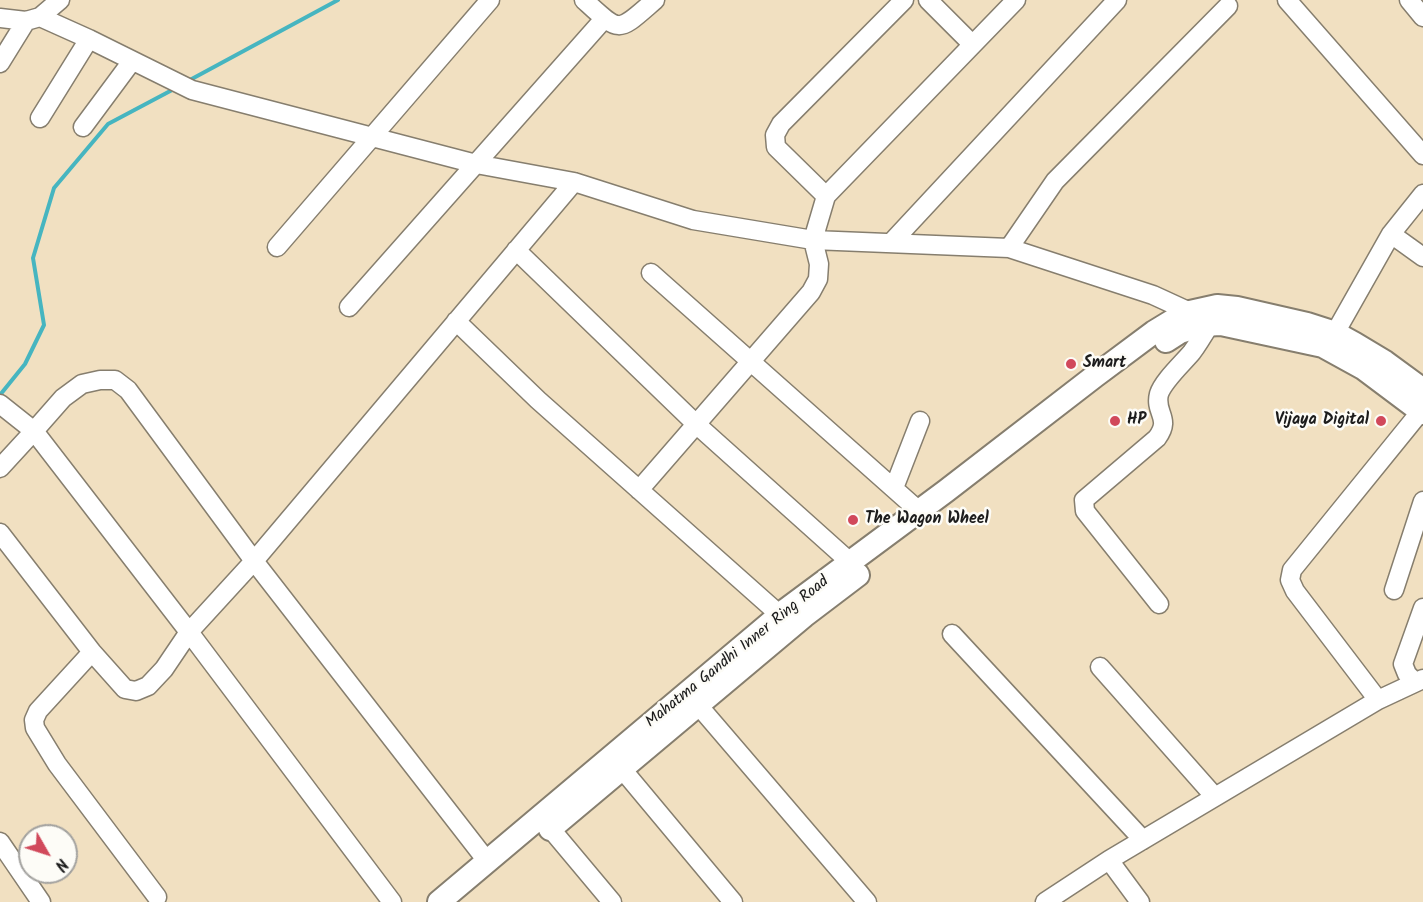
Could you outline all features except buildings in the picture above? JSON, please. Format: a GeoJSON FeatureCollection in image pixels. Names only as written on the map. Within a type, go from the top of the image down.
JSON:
{"type":"FeatureCollection","features":[{"type":"Feature","properties":{"kind":"main road","name":"Mahatma Gandhi Inner Ring Road"},"geometry":{"type":"LineString","coordinates":[[462,902],[804,616],[1161,344],[1201,320],[1217,306],[1237,308],[1307,324],[1335,333],[1385,362],[1422,405]]}},
{"type":"Feature","properties":{"kind":"main road","name":"Mahatma Gandhi Inner Ring Road"},"geometry":{"type":"LineString","coordinates":[[439,902],[780,615],[1154,332],[1201,320],[1323,346],[1422,405]]}},
{"type":"Feature","properties":{"kind":"street"},"geometry":{"type":"LineString","coordinates":[[0,63],[33,19],[60,0]]}},
{"type":"Feature","properties":{"kind":"street"},"geometry":{"type":"LineString","coordinates":[[277,247],[490,0]]}},
{"type":"Feature","properties":{"kind":"street"},"geometry":{"type":"LineString","coordinates":[[584,0],[604,19],[623,26],[655,0]]}},
{"type":"Feature","properties":{"kind":"street"},"geometry":{"type":"LineString","coordinates":[[826,196],[776,147],[775,135],[781,124],[904,0]]}},
{"type":"Feature","properties":{"kind":"street"},"geometry":{"type":"LineString","coordinates":[[928,0],[972,44]]}},
{"type":"Feature","properties":{"kind":"street"},"geometry":{"type":"LineString","coordinates":[[639,490],[811,292],[818,279],[819,264],[813,240],[826,196],[1016,0]]}},
{"type":"Feature","properties":{"kind":"street"},"geometry":{"type":"LineString","coordinates":[[891,243],[1117,0]]}},
{"type":"Feature","properties":{"kind":"street"},"geometry":{"type":"LineString","coordinates":[[1287,0],[1423,155]]}},
{"type":"Feature","properties":{"kind":"street"},"geometry":{"type":"LineString","coordinates":[[1409,0],[1423,17]]}},
{"type":"Feature","properties":{"kind":"street"},"geometry":{"type":"LineString","coordinates":[[1009,248],[1055,181],[1228,6]]}},
{"type":"Feature","properties":{"kind":"street"},"geometry":{"type":"LineString","coordinates":[[0,18],[33,19],[89,39],[192,90],[477,165],[573,182],[693,220],[813,240],[1009,248],[1153,295],[1201,320],[1192,351],[1160,390],[1158,403],[1164,421],[1163,430],[1157,438],[1084,500],[1085,511],[1159,604]]}},
{"type":"Feature","properties":{"kind":"street"},"geometry":{"type":"LineString","coordinates":[[349,307],[604,19]]}},
{"type":"Feature","properties":{"kind":"street"},"geometry":{"type":"LineString","coordinates":[[40,118],[89,39]]}},
{"type":"Feature","properties":{"kind":"street"},"geometry":{"type":"LineString","coordinates":[[83,128],[132,61]]}},
{"type":"Feature","properties":{"kind":"street"},"geometry":{"type":"LineString","coordinates":[[0,533],[92,652],[125,689],[136,691],[148,686],[164,669],[189,632],[254,561],[573,182]]}},
{"type":"Feature","properties":{"kind":"street"},"geometry":{"type":"LineString","coordinates":[[1335,333],[1391,234],[1423,194]]}},
{"type":"Feature","properties":{"kind":"street"},"geometry":{"type":"LineString","coordinates":[[1391,234],[1423,257]]}},
{"type":"Feature","properties":{"kind":"street"},"geometry":{"type":"LineString","coordinates":[[516,250],[696,424],[850,562]]}},
{"type":"Feature","properties":{"kind":"street"},"geometry":{"type":"LineString","coordinates":[[651,273],[919,511]]}},
{"type":"Feature","properties":{"kind":"street"},"geometry":{"type":"LineString","coordinates":[[456,321],[538,400],[780,615]]}},
{"type":"Feature","properties":{"kind":"street"},"geometry":{"type":"LineString","coordinates":[[0,468],[63,398],[82,384],[100,380],[115,380],[128,390],[254,561],[487,861]]}},
{"type":"Feature","properties":{"kind":"street"},"geometry":{"type":"LineString","coordinates":[[1378,700],[1295,591],[1290,580],[1292,570],[1422,405]]}},
{"type":"Feature","properties":{"kind":"street"},"geometry":{"type":"LineString","coordinates":[[4,407],[34,430],[392,902]]}},
{"type":"Feature","properties":{"kind":"street"},"geometry":{"type":"LineString","coordinates":[[894,489],[920,421]]}},
{"type":"Feature","properties":{"kind":"street"},"geometry":{"type":"LineString","coordinates":[[1394,590],[1423,501]]}},
{"type":"Feature","properties":{"kind":"street"},"geometry":{"type":"LineString","coordinates":[[1419,680],[1407,674],[1403,664],[1423,608]]}},
{"type":"Feature","properties":{"kind":"street"},"geometry":{"type":"LineString","coordinates":[[952,634],[1143,840]]}},
{"type":"Feature","properties":{"kind":"street"},"geometry":{"type":"LineString","coordinates":[[92,652],[38,711],[34,720],[35,729],[57,764],[156,900]]}},
{"type":"Feature","properties":{"kind":"street"},"geometry":{"type":"LineString","coordinates":[[1100,667],[1215,797]]}},
{"type":"Feature","properties":{"kind":"street"},"geometry":{"type":"LineString","coordinates":[[1045,902],[1109,860],[1378,700],[1419,680]]}},
{"type":"Feature","properties":{"kind":"street"},"geometry":{"type":"LineString","coordinates":[[698,705],[867,902]]}},
{"type":"Feature","properties":{"kind":"street"},"geometry":{"type":"LineString","coordinates":[[621,769],[733,902]]}},
{"type":"Feature","properties":{"kind":"street"},"geometry":{"type":"LineString","coordinates":[[550,828],[612,902]]}},
{"type":"Feature","properties":{"kind":"street"},"geometry":{"type":"LineString","coordinates":[[0,842],[41,902]]}},
{"type":"Feature","properties":{"kind":"street"},"geometry":{"type":"LineString","coordinates":[[1109,860],[1140,902]]}},
{"type":"Feature","properties":{"kind":"waterway"},"geometry":{"type":"LineString","coordinates":[[188,81],[338,0]]}},
{"type":"Feature","properties":{"kind":"waterway"},"geometry":{"type":"LineString","coordinates":[[0,395],[25,364],[44,325],[33,258],[54,188],[108,124],[174,89]]}},
{"type":"Feature","properties":{"kind":"place","name":"Smart"},"geometry":{"type":"Point","coordinates":[1071,364]}},
{"type":"Feature","properties":{"kind":"place","name":"HP"},"geometry":{"type":"Point","coordinates":[1115,421]}},
{"type":"Feature","properties":{"kind":"place","name":"Vijaya Digital"},"geometry":{"type":"Point","coordinates":[1381,421]}},
{"type":"Feature","properties":{"kind":"place","name":"The Wagon Wheel"},"geometry":{"type":"Point","coordinates":[853,520]}}]}
